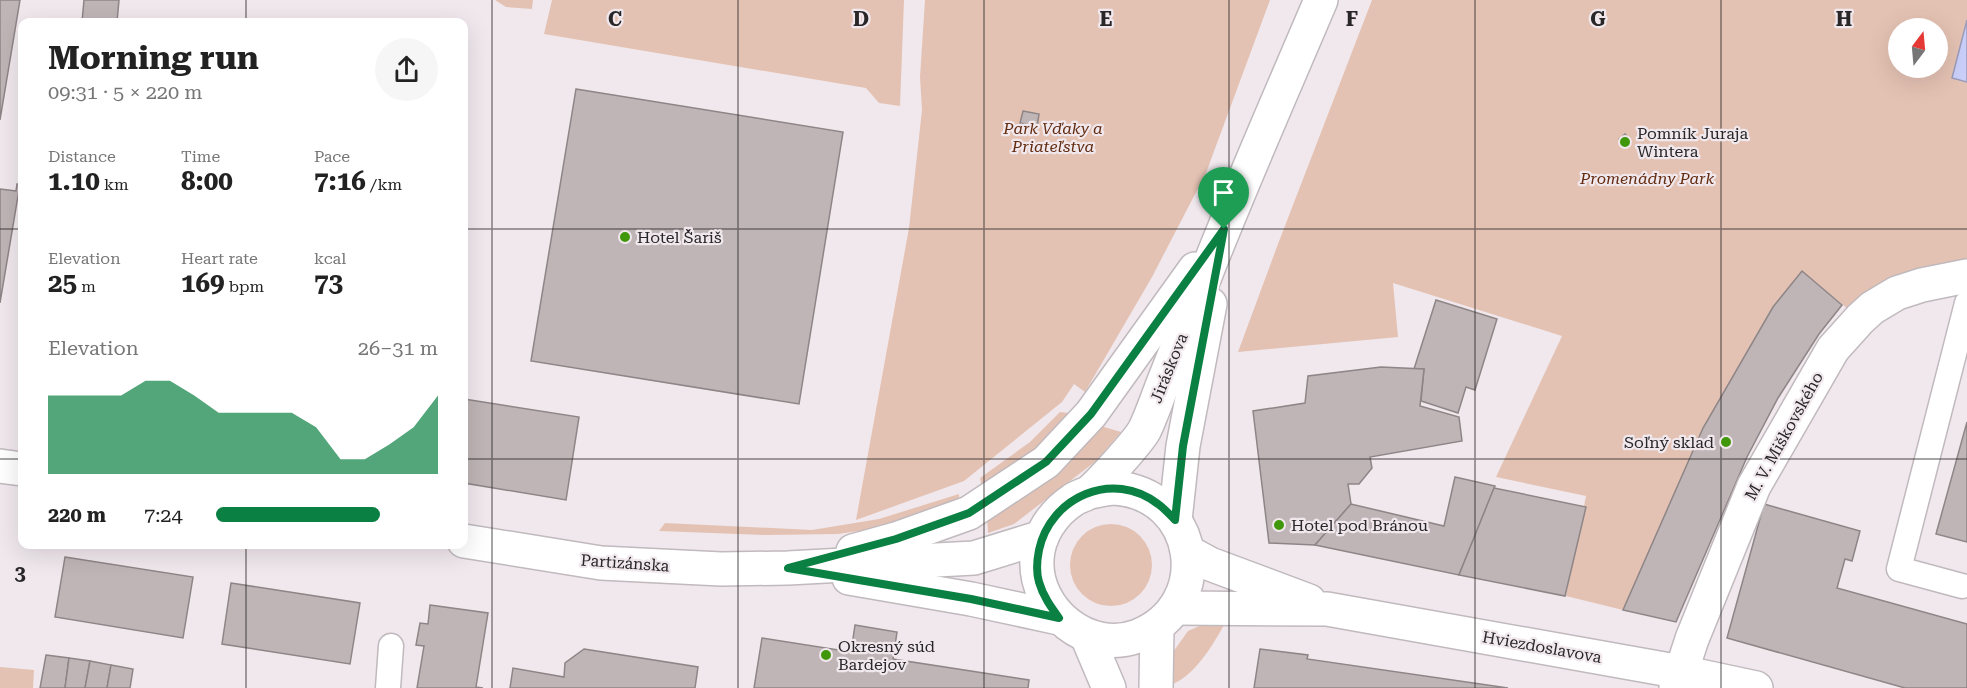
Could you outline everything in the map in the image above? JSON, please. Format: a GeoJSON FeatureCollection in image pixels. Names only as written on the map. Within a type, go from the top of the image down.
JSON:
{"type":"FeatureCollection","features":[{"type":"Feature","properties":{"kind":"street","name":"Jiráskova"},"geometry":{"type":"LineString","coordinates":[[1090,492],[1144,431],[1224,229],[1321,0]]}},
{"type":"Feature","properties":{"kind":"street","name":"Jiráskova"},"geometry":{"type":"LineString","coordinates":[[1175,520],[1183,446],[1224,229]]}},
{"type":"Feature","properties":{"kind":"street","name":"Jiráskova"},"geometry":{"type":"LineString","coordinates":[[788,568],[896,539],[969,513],[1046,462],[1091,414],[1224,229]]}},
{"type":"Feature","properties":{"kind":"street","name":"M. V. Miškovského"},"geometry":{"type":"LineString","coordinates":[[1678,680],[1692,639],[1754,486],[1833,349],[1872,308],[1896,293],[1967,276]]}},
{"type":"Feature","properties":{"kind":"street"},"geometry":{"type":"LineString","coordinates":[[0,466],[18,468]]}},
{"type":"Feature","properties":{"kind":"street"},"geometry":{"type":"LineString","coordinates":[[1113,488],[1137,493],[1158,503],[1175,520],[1188,552],[1189,571],[1185,590],[1166,617],[1135,637],[1112,640],[1088,636],[1059,618],[1046,600],[1038,580],[1037,559],[1042,537],[1049,522],[1060,509],[1090,492],[1113,488]]}},
{"type":"Feature","properties":{"kind":"street","name":"Partizánska"},"geometry":{"type":"LineString","coordinates":[[468,542],[601,563],[721,569],[788,568],[974,558],[1042,537]]}},
{"type":"Feature","properties":{"kind":"street","name":"Hviezdoslavova"},"geometry":{"type":"LineString","coordinates":[[1188,552],[1210,564],[1327,609],[1678,680],[1756,688]]}},
{"type":"Feature","properties":{"kind":"street","name":"Partizánska"},"geometry":{"type":"LineString","coordinates":[[788,568],[971,599],[1059,618]]}},
{"type":"Feature","properties":{"kind":"street","name":"Hviezdoslavova"},"geometry":{"type":"LineString","coordinates":[[1166,617],[1327,609]]}},
{"type":"Feature","properties":{"kind":"street"},"geometry":{"type":"LineString","coordinates":[[1156,688],[1166,617]]}},
{"type":"Feature","properties":{"kind":"street"},"geometry":{"type":"LineString","coordinates":[[1088,636],[1109,688]]}},
{"type":"Feature","properties":{"kind":"lane"},"geometry":{"type":"LineString","coordinates":[[1962,586],[1899,569],[1967,303]]}},
{"type":"Feature","properties":{"kind":"lane"},"geometry":{"type":"LineString","coordinates":[[388,688],[391,646]]}},
{"type":"Feature","properties":{"kind":"green space"},"geometry":{"type":"Polygon","coordinates":[[[495,0],[533,0],[532,9],[506,7],[495,0]]]}},
{"type":"Feature","properties":{"kind":"green space"},"geometry":{"type":"Polygon","coordinates":[[[552,0],[904,0],[900,106],[879,103],[866,88],[544,34],[552,0]]]}},
{"type":"Feature","properties":{"kind":"green space","name":"Park Vďaky a Priateľstva"},"geometry":{"type":"Polygon","coordinates":[[[925,0],[1270,0],[1206,173],[1152,277],[1085,392],[1074,384],[1062,402],[964,481],[856,520],[909,228],[922,110],[920,77],[925,0]]]}},
{"type":"Feature","properties":{"kind":"green space","name":"Promenádny Park"},"geometry":{"type":"Polygon","coordinates":[[[1372,0],[1967,0],[1967,276],[1860,319],[1802,271],[1773,307],[1703,428],[1623,610],[1566,596],[1586,496],[1496,477],[1562,336],[1393,283],[1398,337],[1238,352],[1372,0]]]}},
{"type":"Feature","properties":{"kind":"green space"},"geometry":{"type":"Polygon","coordinates":[[[1060,412],[1069,413],[1049,438],[982,488],[980,478],[1030,442],[1060,412]]]}},
{"type":"Feature","properties":{"kind":"green space"},"geometry":{"type":"Polygon","coordinates":[[[1094,424],[1121,432],[1096,461],[1014,524],[988,533],[987,515],[1094,424]]]}},
{"type":"Feature","properties":{"kind":"green space"},"geometry":{"type":"Polygon","coordinates":[[[959,494],[959,500],[893,526],[838,534],[766,535],[659,531],[665,523],[812,530],[879,519],[959,494]]]}},
{"type":"Feature","properties":{"kind":"green space"},"geometry":{"type":"Polygon","coordinates":[[[1111,524],[1127,527],[1140,536],[1149,549],[1152,565],[1149,581],[1140,594],[1127,603],[1111,606],[1095,603],[1082,594],[1073,581],[1070,565],[1073,549],[1082,536],[1095,527],[1111,524]]]}},
{"type":"Feature","properties":{"kind":"green space"},"geometry":{"type":"Polygon","coordinates":[[[1225,623],[1195,668],[1170,685],[1171,655],[1188,631],[1204,624],[1225,623]]]}},
{"type":"Feature","properties":{"kind":"green space"},"geometry":{"type":"Polygon","coordinates":[[[0,667],[34,670],[33,688],[0,688],[0,667]]]}},
{"type":"Feature","properties":{"kind":"water"},"geometry":{"type":"Polygon","coordinates":[[[1967,20],[1967,82],[1952,78],[1967,20]]]}},
{"type":"Feature","properties":{"kind":"building"},"geometry":{"type":"Polygon","coordinates":[[[0,0],[20,0],[0,120],[0,0]]]}},
{"type":"Feature","properties":{"kind":"building"},"geometry":{"type":"Polygon","coordinates":[[[84,0],[119,0],[117,18],[82,18],[84,0]]]}},
{"type":"Feature","properties":{"kind":"building"},"geometry":{"type":"Polygon","coordinates":[[[576,89],[843,132],[799,404],[531,361],[576,89]]]}},
{"type":"Feature","properties":{"kind":"building"},"geometry":{"type":"Polygon","coordinates":[[[1023,111],[1039,114],[1037,127],[1020,123],[1023,111]]]}},
{"type":"Feature","properties":{"kind":"building"},"geometry":{"type":"Polygon","coordinates":[[[1625,134],[1630,140],[1624,145],[1619,139],[1625,134]]]}},
{"type":"Feature","properties":{"kind":"building"},"geometry":{"type":"Polygon","coordinates":[[[18,184],[0,303],[0,189],[16,191],[18,184]]]}},
{"type":"Feature","properties":{"kind":"building","name":"Soľný sklad"},"geometry":{"type":"Polygon","coordinates":[[[1802,271],[1842,305],[1819,334],[1778,398],[1747,457],[1676,622],[1623,610],[1703,428],[1773,307],[1802,271]]]}},
{"type":"Feature","properties":{"kind":"building"},"geometry":{"type":"Polygon","coordinates":[[[1436,300],[1497,319],[1475,390],[1466,387],[1458,413],[1421,401],[1424,369],[1414,369],[1436,300]]]}},
{"type":"Feature","properties":{"kind":"building"},"geometry":{"type":"Polygon","coordinates":[[[1381,367],[1424,369],[1420,406],[1459,417],[1462,441],[1370,457],[1372,468],[1359,484],[1348,484],[1351,504],[1315,545],[1269,543],[1253,411],[1305,403],[1308,376],[1381,367]]]}},
{"type":"Feature","properties":{"kind":"building"},"geometry":{"type":"Polygon","coordinates":[[[468,400],[579,417],[566,500],[468,484],[468,400]]]}},
{"type":"Feature","properties":{"kind":"building"},"geometry":{"type":"Polygon","coordinates":[[[1967,422],[1967,542],[1936,534],[1967,422]]]}},
{"type":"Feature","properties":{"kind":"building"},"geometry":{"type":"Polygon","coordinates":[[[1455,477],[1495,486],[1459,575],[1315,545],[1351,504],[1444,526],[1455,477]]]}},
{"type":"Feature","properties":{"kind":"building"},"geometry":{"type":"Polygon","coordinates":[[[1494,488],[1586,507],[1565,596],[1459,575],[1494,488]]]}},
{"type":"Feature","properties":{"kind":"building"},"geometry":{"type":"Polygon","coordinates":[[[1764,504],[1860,531],[1852,561],[1845,559],[1837,588],[1967,624],[1967,688],[1905,688],[1727,638],[1764,504]]]}},
{"type":"Feature","properties":{"kind":"building"},"geometry":{"type":"Polygon","coordinates":[[[65,557],[193,577],[183,638],[55,617],[65,557]]]}},
{"type":"Feature","properties":{"kind":"building"},"geometry":{"type":"Polygon","coordinates":[[[231,583],[360,603],[350,664],[222,644],[231,583]]]}},
{"type":"Feature","properties":{"kind":"building"},"geometry":{"type":"Polygon","coordinates":[[[430,605],[488,613],[476,687],[483,688],[417,688],[424,646],[416,645],[420,623],[428,624],[430,605]]]}},
{"type":"Feature","properties":{"kind":"building","name":"Okresný súd Bardejov"},"geometry":{"type":"Polygon","coordinates":[[[855,625],[897,632],[893,659],[1029,680],[1028,688],[754,688],[762,638],[851,652],[855,625]]]}},
{"type":"Feature","properties":{"kind":"building"},"geometry":{"type":"Polygon","coordinates":[[[584,649],[698,667],[695,688],[510,688],[513,668],[564,677],[565,663],[584,649]]]}},
{"type":"Feature","properties":{"kind":"building"},"geometry":{"type":"Polygon","coordinates":[[[1260,649],[1308,655],[1307,659],[1508,688],[1254,688],[1260,649]]]}},
{"type":"Feature","properties":{"kind":"building"},"geometry":{"type":"Polygon","coordinates":[[[46,655],[69,658],[65,688],[40,688],[46,655]]]}},
{"type":"Feature","properties":{"kind":"building"},"geometry":{"type":"Polygon","coordinates":[[[69,658],[90,661],[85,688],[65,688],[69,658]]]}},
{"type":"Feature","properties":{"kind":"building"},"geometry":{"type":"Polygon","coordinates":[[[90,661],[111,665],[107,688],[85,688],[90,661]]]}},
{"type":"Feature","properties":{"kind":"building"},"geometry":{"type":"Polygon","coordinates":[[[111,665],[133,669],[130,688],[107,688],[111,665]]]}},
{"type":"Feature","properties":{"kind":"place","name":"Pomník Juraja Wintera"},"geometry":{"type":"Point","coordinates":[1625,142]}},
{"type":"Feature","properties":{"kind":"place","name":"Hotel Šariš"},"geometry":{"type":"Point","coordinates":[625,237]}},
{"type":"Feature","properties":{"kind":"place","name":"Soľný sklad"},"geometry":{"type":"Point","coordinates":[1726,442]}},
{"type":"Feature","properties":{"kind":"place","name":"Hotel pod Bránou"},"geometry":{"type":"Point","coordinates":[1279,525]}},
{"type":"Feature","properties":{"kind":"place","name":"Okresný súd Bardejov"},"geometry":{"type":"Point","coordinates":[826,655]}},
{"type":"Feature","properties":{"kind":"route"},"geometry":{"type":"LineString","coordinates":[[1224,229],[1183,446],[1175,520],[1158,503],[1137,493],[1113,488],[1090,492],[1060,509],[1049,522],[1042,537],[1037,559],[1038,580],[1046,600],[1059,618],[971,599],[788,568],[896,539],[969,513],[1046,462],[1091,414],[1224,229]]}}]}
